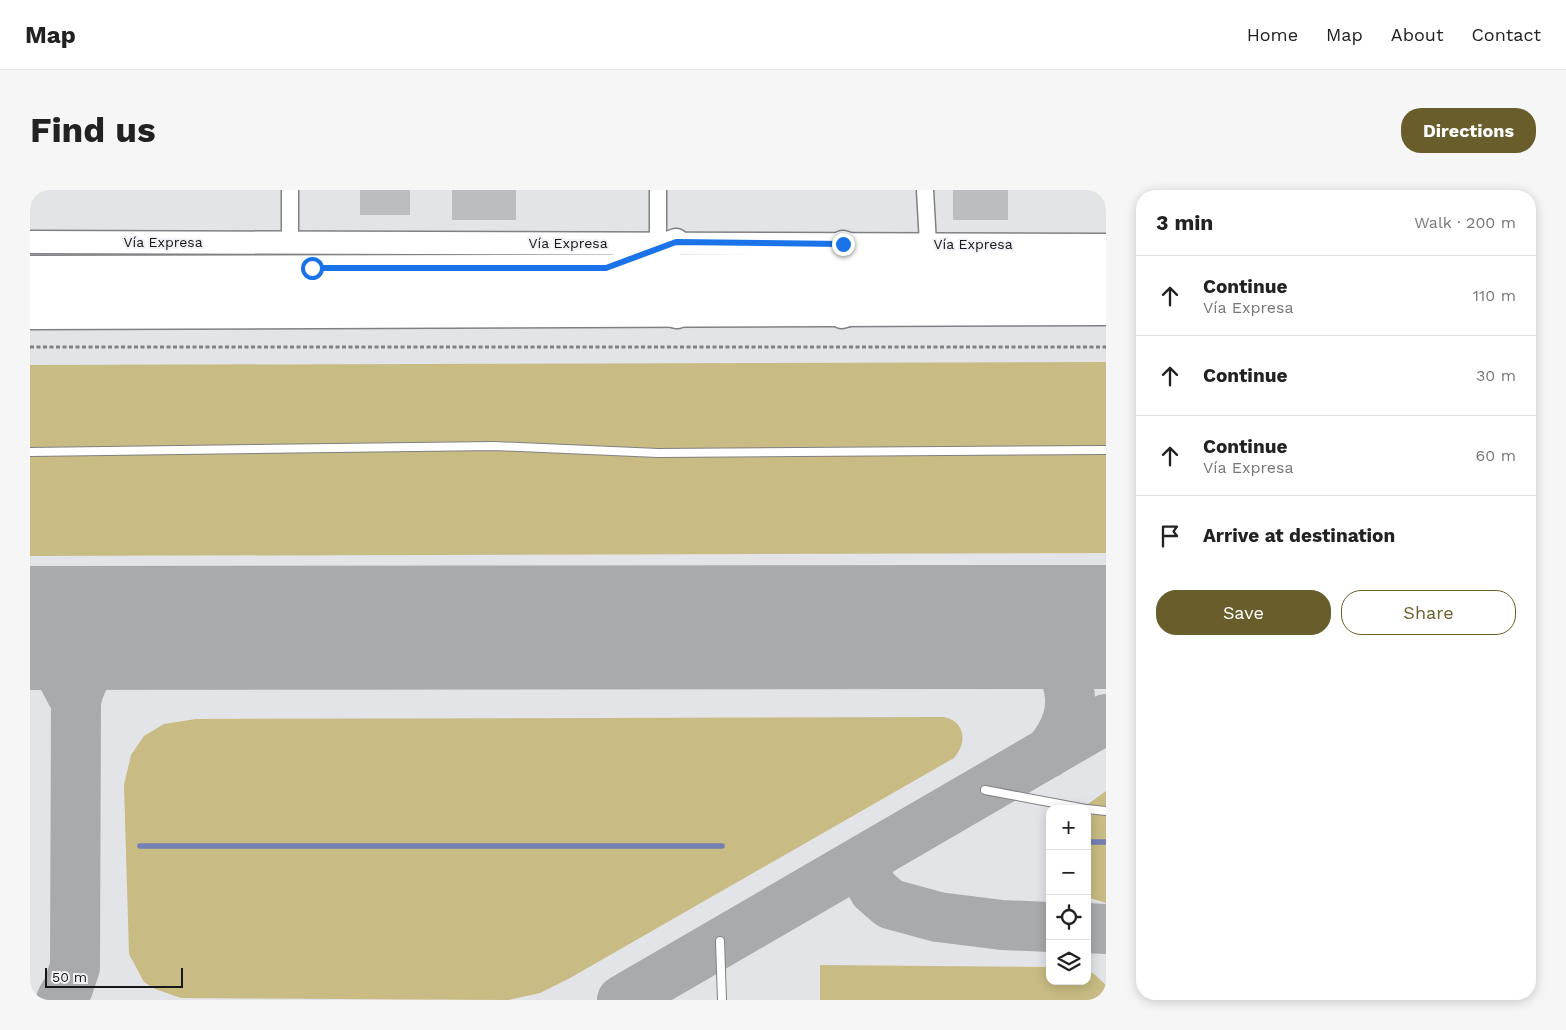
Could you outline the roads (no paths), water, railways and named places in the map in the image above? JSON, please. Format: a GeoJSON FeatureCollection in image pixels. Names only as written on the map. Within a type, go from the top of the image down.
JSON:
{"type":"FeatureCollection","features":[{"type":"Feature","properties":{"kind":"main road","name":"Vía Expresa"},"geometry":{"type":"LineString","coordinates":[[30,242],[667,242],[1106,245]]}},
{"type":"Feature","properties":{"kind":"main road"},"geometry":{"type":"LineString","coordinates":[[606,268],[667,242]]}},
{"type":"Feature","properties":{"kind":"main road"},"geometry":{"type":"LineString","coordinates":[[843,244],[904,267]]}},
{"type":"Feature","properties":{"kind":"main road","name":"Vía Expresa"},"geometry":{"type":"LineString","coordinates":[[30,269],[1106,266]]}},
{"type":"Feature","properties":{"kind":"main road"},"geometry":{"type":"LineString","coordinates":[[842,315],[907,293]]}},
{"type":"Feature","properties":{"kind":"main road"},"geometry":{"type":"LineString","coordinates":[[30,295],[1106,293]]}},
{"type":"Feature","properties":{"kind":"main road"},"geometry":{"type":"LineString","coordinates":[[605,294],[677,315]]}},
{"type":"Feature","properties":{"kind":"main road"},"geometry":{"type":"LineString","coordinates":[[30,318],[1106,314]]}},
{"type":"Feature","properties":{"kind":"street"},"geometry":{"type":"LineString","coordinates":[[290,190],[290,243]]}},
{"type":"Feature","properties":{"kind":"street"},"geometry":{"type":"LineString","coordinates":[[658,190],[667,242]]}},
{"type":"Feature","properties":{"kind":"street"},"geometry":{"type":"LineString","coordinates":[[926,190],[928,244]]}},
{"type":"Feature","properties":{"kind":"lane"},"geometry":{"type":"LineString","coordinates":[[30,452],[494,446],[658,453],[1106,450]]}},
{"type":"Feature","properties":{"kind":"lane"},"geometry":{"type":"LineString","coordinates":[[985,790],[1066,805]]}},
{"type":"Feature","properties":{"kind":"lane"},"geometry":{"type":"LineString","coordinates":[[1091,809],[1106,810]]}},
{"type":"Feature","properties":{"kind":"lane"},"geometry":{"type":"LineString","coordinates":[[720,942],[722,1000]]}},
{"type":"Feature","properties":{"kind":"waterway"},"geometry":{"type":"LineString","coordinates":[[1091,842],[1106,842]]}},
{"type":"Feature","properties":{"kind":"waterway"},"geometry":{"type":"LineString","coordinates":[[140,846],[722,846]]}}]}
